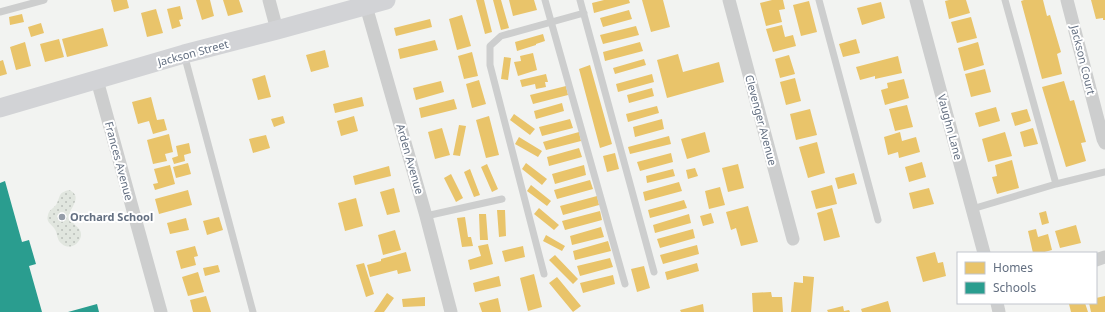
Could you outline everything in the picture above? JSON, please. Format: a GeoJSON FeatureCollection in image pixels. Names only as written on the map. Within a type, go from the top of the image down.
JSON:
{"type":"FeatureCollection","features":[{"type":"Feature","properties":{"kind":"street"},"geometry":{"type":"LineString","coordinates":[[269,0],[277,30]]}},
{"type":"Feature","properties":{"kind":"street","name":"Jackson Street"},"geometry":{"type":"LineString","coordinates":[[0,108],[184,54],[386,0]]}},
{"type":"Feature","properties":{"kind":"street","name":"Clevenger Avenue"},"geometry":{"type":"LineString","coordinates":[[729,0],[793,240]]}},
{"type":"Feature","properties":{"kind":"street","name":"Vaughn Lane"},"geometry":{"type":"LineString","coordinates":[[916,0],[984,252]]}},
{"type":"Feature","properties":{"kind":"street","name":"Jackson Court"},"geometry":{"type":"LineString","coordinates":[[1067,0],[1105,143]]}},
{"type":"Feature","properties":{"kind":"street","name":"Arden Avenue"},"geometry":{"type":"LineString","coordinates":[[366,6],[426,216],[451,312]]}},
{"type":"Feature","properties":{"kind":"street","name":"Frances Avenue"},"geometry":{"type":"LineString","coordinates":[[97,80],[160,312]]}},
{"type":"Feature","properties":{"kind":"lane"},"geometry":{"type":"LineString","coordinates":[[0,12],[44,0]]}},
{"type":"Feature","properties":{"kind":"lane"},"geometry":{"type":"LineString","coordinates":[[545,0],[626,284]]}},
{"type":"Feature","properties":{"kind":"lane"},"geometry":{"type":"LineString","coordinates":[[580,0],[654,272]]}},
{"type":"Feature","properties":{"kind":"lane"},"geometry":{"type":"LineString","coordinates":[[819,0],[878,220]]}},
{"type":"Feature","properties":{"kind":"lane"},"geometry":{"type":"LineString","coordinates":[[1005,0],[1056,184]]}},
{"type":"Feature","properties":{"kind":"lane"},"geometry":{"type":"LineString","coordinates":[[544,274],[490,65],[490,46],[500,36],[584,13]]}},
{"type":"Feature","properties":{"kind":"lane"},"geometry":{"type":"LineString","coordinates":[[184,54],[253,312]]}},
{"type":"Feature","properties":{"kind":"lane"},"geometry":{"type":"LineString","coordinates":[[972,209],[1056,184],[1105,172]]}},
{"type":"Feature","properties":{"kind":"lane"},"geometry":{"type":"LineString","coordinates":[[426,216],[502,199]]}},
{"type":"Feature","properties":{"kind":"shaded area"},"geometry":{"type":"Polygon","coordinates":[[[69,190],[75,194],[76,197],[75,203],[70,212],[70,218],[79,229],[81,236],[76,244],[68,247],[60,242],[55,230],[49,222],[48,217],[51,210],[56,205],[60,195],[69,190]]]}},
{"type":"Feature","properties":{"kind":"building: Homes"},"geometry":{"type":"Polygon","coordinates":[[[111,0],[127,0],[129,8],[114,12],[111,0]]]}},
{"type":"Feature","properties":{"kind":"building: Homes"},"geometry":{"type":"Polygon","coordinates":[[[196,0],[210,0],[214,16],[202,20],[196,0]]]}},
{"type":"Feature","properties":{"kind":"building: Homes"},"geometry":{"type":"Polygon","coordinates":[[[223,0],[239,0],[243,12],[228,16],[223,0]]]}},
{"type":"Feature","properties":{"kind":"building: Homes"},"geometry":{"type":"Polygon","coordinates":[[[476,0],[484,0],[492,32],[485,34],[476,0]]]}},
{"type":"Feature","properties":{"kind":"building: Homes"},"geometry":{"type":"Polygon","coordinates":[[[493,0],[501,0],[509,28],[501,30],[493,0]]]}},
{"type":"Feature","properties":{"kind":"building: Homes"},"geometry":{"type":"Polygon","coordinates":[[[509,0],[534,0],[537,10],[513,16],[509,0]]]}},
{"type":"Feature","properties":{"kind":"building: Homes"},"geometry":{"type":"Polygon","coordinates":[[[604,0],[629,0],[630,3],[594,13],[592,3],[604,0]]]}},
{"type":"Feature","properties":{"kind":"building: Homes"},"geometry":{"type":"Polygon","coordinates":[[[642,0],[663,0],[670,27],[651,32],[642,0]]]}},
{"type":"Feature","properties":{"kind":"building: Homes"},"geometry":{"type":"Polygon","coordinates":[[[772,0],[783,0],[785,9],[779,10],[782,22],[766,26],[760,3],[772,0]]]}},
{"type":"Feature","properties":{"kind":"building: Homes"},"geometry":{"type":"Polygon","coordinates":[[[966,0],[970,13],[949,19],[945,1],[966,0]]]}},
{"type":"Feature","properties":{"kind":"building: Homes"},"geometry":{"type":"Polygon","coordinates":[[[1043,0],[1047,16],[1050,15],[1061,52],[1057,54],[1062,74],[1042,79],[1021,1],[1043,0]]]}},
{"type":"Feature","properties":{"kind":"building: Homes"},"geometry":{"type":"Polygon","coordinates":[[[1091,0],[1105,0],[1105,20],[1103,20],[1103,18],[1096,19],[1091,0]]]}},
{"type":"Feature","properties":{"kind":"building: Homes"},"geometry":{"type":"Polygon","coordinates":[[[809,1],[817,32],[801,36],[793,5],[809,1]]]}},
{"type":"Feature","properties":{"kind":"building: Homes"},"geometry":{"type":"Polygon","coordinates":[[[881,2],[885,18],[862,25],[857,8],[881,2]]]}},
{"type":"Feature","properties":{"kind":"building: Homes"},"geometry":{"type":"Polygon","coordinates":[[[180,6],[183,19],[179,20],[181,26],[172,29],[167,9],[180,6]]]}},
{"type":"Feature","properties":{"kind":"building: Homes"},"geometry":{"type":"Polygon","coordinates":[[[156,9],[163,33],[147,37],[141,13],[156,9]]]}},
{"type":"Feature","properties":{"kind":"building: Homes"},"geometry":{"type":"Polygon","coordinates":[[[629,10],[632,19],[603,27],[600,18],[629,10]]]}},
{"type":"Feature","properties":{"kind":"building: Homes"},"geometry":{"type":"Polygon","coordinates":[[[22,14],[24,22],[10,25],[9,17],[22,14]]]}},
{"type":"Feature","properties":{"kind":"building: Homes"},"geometry":{"type":"Polygon","coordinates":[[[462,15],[471,46],[457,50],[449,19],[462,15]]]}},
{"type":"Feature","properties":{"kind":"building: Homes"},"geometry":{"type":"Polygon","coordinates":[[[971,17],[977,38],[957,43],[951,22],[971,17]]]}},
{"type":"Feature","properties":{"kind":"building: Homes"},"geometry":{"type":"Polygon","coordinates":[[[430,19],[432,27],[396,36],[394,28],[430,19]]]}},
{"type":"Feature","properties":{"kind":"building: Homes"},"geometry":{"type":"Polygon","coordinates":[[[41,23],[44,33],[31,37],[28,27],[41,23]]]}},
{"type":"Feature","properties":{"kind":"building: Homes"},"geometry":{"type":"Polygon","coordinates":[[[782,25],[785,37],[793,35],[796,46],[773,52],[766,29],[782,25]]]}},
{"type":"Feature","properties":{"kind":"building: Homes"},"geometry":{"type":"Polygon","coordinates":[[[636,26],[639,35],[603,44],[600,35],[636,26]]]}},
{"type":"Feature","properties":{"kind":"building: Homes"},"geometry":{"type":"Polygon","coordinates":[[[103,28],[108,46],[67,57],[62,39],[103,28]]]}},
{"type":"Feature","properties":{"kind":"building: Homes"},"geometry":{"type":"Polygon","coordinates":[[[543,34],[545,41],[517,51],[515,42],[543,34]]]}},
{"type":"Feature","properties":{"kind":"building: Homes"},"geometry":{"type":"Polygon","coordinates":[[[59,39],[64,57],[45,62],[40,44],[59,39]]]}},
{"type":"Feature","properties":{"kind":"building: Homes"},"geometry":{"type":"Polygon","coordinates":[[[856,39],[860,53],[843,57],[839,44],[856,39]]]}},
{"type":"Feature","properties":{"kind":"building: Homes"},"geometry":{"type":"Polygon","coordinates":[[[435,40],[438,50],[400,59],[398,49],[435,40]]]}},
{"type":"Feature","properties":{"kind":"building: Homes"},"geometry":{"type":"Polygon","coordinates":[[[25,42],[31,66],[16,70],[10,47],[25,42]]]}},
{"type":"Feature","properties":{"kind":"building: Homes"},"geometry":{"type":"Polygon","coordinates":[[[640,42],[643,51],[605,61],[603,52],[640,42]]]}},
{"type":"Feature","properties":{"kind":"building: Homes"},"geometry":{"type":"Polygon","coordinates":[[[978,42],[984,65],[964,71],[958,48],[978,42]]]}},
{"type":"Feature","properties":{"kind":"building: Homes"},"geometry":{"type":"Polygon","coordinates":[[[325,50],[329,67],[311,72],[306,55],[325,50]]]}},
{"type":"Feature","properties":{"kind":"building: Homes"},"geometry":{"type":"Polygon","coordinates":[[[472,52],[478,76],[464,79],[458,56],[472,52]]]}},
{"type":"Feature","properties":{"kind":"building: Homes"},"geometry":{"type":"Polygon","coordinates":[[[533,53],[537,70],[518,76],[514,62],[521,61],[520,56],[533,53]]]}},
{"type":"Feature","properties":{"kind":"building: Homes"},"geometry":{"type":"Polygon","coordinates":[[[678,54],[683,72],[719,62],[724,82],[667,98],[657,60],[678,54]]]}},
{"type":"Feature","properties":{"kind":"building: Homes"},"geometry":{"type":"Polygon","coordinates":[[[789,55],[795,74],[780,78],[775,59],[789,55]]]}},
{"type":"Feature","properties":{"kind":"building: Homes"},"geometry":{"type":"Polygon","coordinates":[[[898,56],[902,73],[875,79],[875,76],[860,80],[856,67],[898,56]]]}},
{"type":"Feature","properties":{"kind":"building: Homes"},"geometry":{"type":"Polygon","coordinates":[[[504,57],[511,58],[508,80],[501,79],[504,57]]]}},
{"type":"Feature","properties":{"kind":"building: Homes"},"geometry":{"type":"Polygon","coordinates":[[[644,59],[646,65],[615,74],[613,68],[644,59]]]}},
{"type":"Feature","properties":{"kind":"building: Homes"},"geometry":{"type":"Polygon","coordinates":[[[3,60],[7,74],[0,76],[0,61],[3,60]]]}},
{"type":"Feature","properties":{"kind":"building: Homes"},"geometry":{"type":"Polygon","coordinates":[[[590,65],[612,144],[600,148],[579,69],[590,65]]]}},
{"type":"Feature","properties":{"kind":"building: Homes"},"geometry":{"type":"Polygon","coordinates":[[[985,69],[991,92],[971,97],[965,74],[985,69]]]}},
{"type":"Feature","properties":{"kind":"building: Homes"},"geometry":{"type":"Polygon","coordinates":[[[546,74],[548,82],[545,82],[546,87],[536,89],[535,84],[522,87],[520,80],[546,74]]]}},
{"type":"Feature","properties":{"kind":"building: Homes"},"geometry":{"type":"Polygon","coordinates":[[[652,74],[654,82],[618,92],[616,84],[652,74]]]}},
{"type":"Feature","properties":{"kind":"building: Homes"},"geometry":{"type":"Polygon","coordinates":[[[265,75],[271,97],[258,100],[252,79],[265,75]]]}},
{"type":"Feature","properties":{"kind":"building: Homes"},"geometry":{"type":"Polygon","coordinates":[[[795,78],[801,101],[786,105],[780,82],[795,78]]]}},
{"type":"Feature","properties":{"kind":"building: Homes"},"geometry":{"type":"Polygon","coordinates":[[[904,79],[909,98],[885,105],[881,90],[888,88],[887,83],[904,79]]]}},
{"type":"Feature","properties":{"kind":"building: Homes"},"geometry":{"type":"Polygon","coordinates":[[[479,80],[486,104],[472,108],[466,84],[479,80]]]}},
{"type":"Feature","properties":{"kind":"building: Homes"},"geometry":{"type":"Polygon","coordinates":[[[441,81],[444,92],[416,100],[413,88],[441,81]]]}},
{"type":"Feature","properties":{"kind":"building: Homes"},"geometry":{"type":"Polygon","coordinates":[[[1064,81],[1070,101],[1074,100],[1086,142],[1081,143],[1086,161],[1066,167],[1042,87],[1064,81]]]}},
{"type":"Feature","properties":{"kind":"building: Homes"},"geometry":{"type":"Polygon","coordinates":[[[566,86],[568,95],[533,104],[530,95],[566,86]]]}},
{"type":"Feature","properties":{"kind":"building: Homes"},"geometry":{"type":"Polygon","coordinates":[[[652,88],[654,96],[629,103],[627,95],[652,88]]]}},
{"type":"Feature","properties":{"kind":"building: Homes"},"geometry":{"type":"Polygon","coordinates":[[[151,97],[157,120],[164,119],[167,130],[153,134],[149,121],[138,124],[132,102],[151,97]]]}},
{"type":"Feature","properties":{"kind":"building: Homes"},"geometry":{"type":"Polygon","coordinates":[[[362,97],[364,106],[335,113],[333,104],[362,97]]]}},
{"type":"Feature","properties":{"kind":"building: Homes"},"geometry":{"type":"Polygon","coordinates":[[[454,99],[457,109],[421,118],[419,108],[454,99]]]}},
{"type":"Feature","properties":{"kind":"building: Homes"},"geometry":{"type":"Polygon","coordinates":[[[562,103],[564,111],[536,119],[534,111],[562,103]]]}},
{"type":"Feature","properties":{"kind":"building: Homes"},"geometry":{"type":"Polygon","coordinates":[[[907,105],[913,127],[895,131],[889,109],[907,105]]]}},
{"type":"Feature","properties":{"kind":"building: Homes"},"geometry":{"type":"Polygon","coordinates":[[[657,106],[659,113],[628,122],[626,114],[657,106]]]}},
{"type":"Feature","properties":{"kind":"building: Homes"},"geometry":{"type":"Polygon","coordinates":[[[996,107],[1000,121],[979,127],[975,113],[996,107]]]}},
{"type":"Feature","properties":{"kind":"building: Homes"},"geometry":{"type":"Polygon","coordinates":[[[810,109],[817,135],[796,140],[790,114],[810,109]]]}},
{"type":"Feature","properties":{"kind":"building: Homes"},"geometry":{"type":"Polygon","coordinates":[[[1027,109],[1031,121],[1015,126],[1011,113],[1027,109]]]}},
{"type":"Feature","properties":{"kind":"building: Homes"},"geometry":{"type":"Polygon","coordinates":[[[514,114],[535,129],[530,135],[510,120],[514,114]]]}},
{"type":"Feature","properties":{"kind":"building: Homes"},"geometry":{"type":"Polygon","coordinates":[[[283,116],[285,123],[274,127],[271,119],[283,116]]]}},
{"type":"Feature","properties":{"kind":"building: Homes"},"geometry":{"type":"Polygon","coordinates":[[[354,116],[358,131],[341,136],[337,121],[354,116]]]}},
{"type":"Feature","properties":{"kind":"building: Homes"},"geometry":{"type":"Polygon","coordinates":[[[489,116],[499,155],[486,158],[476,120],[489,116]]]}},
{"type":"Feature","properties":{"kind":"building: Homes"},"geometry":{"type":"Polygon","coordinates":[[[570,119],[573,128],[542,136],[539,127],[570,119]]]}},
{"type":"Feature","properties":{"kind":"building: Homes"},"geometry":{"type":"Polygon","coordinates":[[[662,119],[664,129],[635,137],[633,127],[662,119]]]}},
{"type":"Feature","properties":{"kind":"building: Homes"},"geometry":{"type":"Polygon","coordinates":[[[459,125],[466,126],[460,156],[453,155],[459,125]]]}},
{"type":"Feature","properties":{"kind":"building: Homes"},"geometry":{"type":"Polygon","coordinates":[[[442,128],[450,155],[435,159],[428,132],[442,128]]]}},
{"type":"Feature","properties":{"kind":"building: Homes"},"geometry":{"type":"Polygon","coordinates":[[[1033,128],[1038,144],[1024,147],[1020,132],[1033,128]]]}},
{"type":"Feature","properties":{"kind":"building: Homes"},"geometry":{"type":"Polygon","coordinates":[[[579,132],[581,141],[546,150],[543,142],[579,132]]]}},
{"type":"Feature","properties":{"kind":"building: Homes"},"geometry":{"type":"Polygon","coordinates":[[[705,132],[710,152],[687,159],[681,139],[705,132]]]}},
{"type":"Feature","properties":{"kind":"building: Homes"},"geometry":{"type":"Polygon","coordinates":[[[900,132],[902,141],[916,137],[920,152],[899,158],[898,152],[888,155],[884,137],[900,132]]]}},
{"type":"Feature","properties":{"kind":"building: Homes"},"geometry":{"type":"Polygon","coordinates":[[[1005,132],[1012,156],[988,162],[982,139],[1005,132]]]}},
{"type":"Feature","properties":{"kind":"building: Homes"},"geometry":{"type":"Polygon","coordinates":[[[169,134],[173,152],[165,154],[167,161],[153,164],[147,140],[169,134]]]}},
{"type":"Feature","properties":{"kind":"building: Homes"},"geometry":{"type":"Polygon","coordinates":[[[266,135],[270,148],[253,153],[249,139],[266,135]]]}},
{"type":"Feature","properties":{"kind":"building: Homes"},"geometry":{"type":"Polygon","coordinates":[[[669,136],[671,144],[630,154],[628,147],[669,136]]]}},
{"type":"Feature","properties":{"kind":"building: Homes"},"geometry":{"type":"Polygon","coordinates":[[[519,137],[542,151],[538,157],[515,144],[519,137]]]}},
{"type":"Feature","properties":{"kind":"building: Homes"},"geometry":{"type":"Polygon","coordinates":[[[817,142],[825,173],[808,178],[799,147],[817,142]]]}},
{"type":"Feature","properties":{"kind":"building: Homes"},"geometry":{"type":"Polygon","coordinates":[[[189,143],[191,153],[184,155],[185,161],[174,164],[172,158],[178,156],[176,146],[189,143]]]}},
{"type":"Feature","properties":{"kind":"building: Homes"},"geometry":{"type":"Polygon","coordinates":[[[579,148],[582,157],[549,166],[547,157],[579,148]]]}},
{"type":"Feature","properties":{"kind":"building: Homes"},"geometry":{"type":"Polygon","coordinates":[[[615,153],[619,169],[607,172],[603,156],[615,153]]]}},
{"type":"Feature","properties":{"kind":"building: Homes"},"geometry":{"type":"Polygon","coordinates":[[[671,153],[673,162],[640,171],[637,162],[671,153]]]}},
{"type":"Feature","properties":{"kind":"building: Homes"},"geometry":{"type":"Polygon","coordinates":[[[1012,160],[1019,188],[997,194],[992,177],[997,176],[995,165],[1012,160]]]}},
{"type":"Feature","properties":{"kind":"building: Homes"},"geometry":{"type":"Polygon","coordinates":[[[922,162],[926,177],[909,182],[905,167],[922,162]]]}},
{"type":"Feature","properties":{"kind":"building: Homes"},"geometry":{"type":"Polygon","coordinates":[[[188,163],[191,174],[176,178],[173,167],[188,163]]]}},
{"type":"Feature","properties":{"kind":"building: Homes"},"geometry":{"type":"Polygon","coordinates":[[[526,163],[547,179],[542,185],[522,169],[526,163]]]}},
{"type":"Feature","properties":{"kind":"building: Homes"},"geometry":{"type":"Polygon","coordinates":[[[487,164],[498,189],[492,192],[481,167],[487,164]]]}},
{"type":"Feature","properties":{"kind":"building: Homes"},"geometry":{"type":"Polygon","coordinates":[[[738,164],[744,188],[728,192],[722,168],[738,164]]]}},
{"type":"Feature","properties":{"kind":"building: Homes"},"geometry":{"type":"Polygon","coordinates":[[[170,165],[175,184],[155,190],[153,184],[158,183],[154,169],[170,165]]]}},
{"type":"Feature","properties":{"kind":"building: Homes"},"geometry":{"type":"Polygon","coordinates":[[[584,165],[586,175],[555,184],[552,174],[584,165]]]}},
{"type":"Feature","properties":{"kind":"building: Homes"},"geometry":{"type":"Polygon","coordinates":[[[389,166],[391,176],[355,185],[353,176],[389,166]]]}},
{"type":"Feature","properties":{"kind":"building: Homes"},"geometry":{"type":"Polygon","coordinates":[[[695,168],[698,176],[688,179],[686,170],[695,168]]]}},
{"type":"Feature","properties":{"kind":"building: Homes"},"geometry":{"type":"Polygon","coordinates":[[[470,169],[480,195],[474,197],[464,172],[470,169]]]}},
{"type":"Feature","properties":{"kind":"building: Homes"},"geometry":{"type":"Polygon","coordinates":[[[673,169],[675,176],[647,183],[646,176],[673,169]]]}},
{"type":"Feature","properties":{"kind":"building: Homes"},"geometry":{"type":"Polygon","coordinates":[[[854,173],[857,184],[838,189],[835,178],[854,173]]]}},
{"type":"Feature","properties":{"kind":"building: Homes"},"geometry":{"type":"Polygon","coordinates":[[[451,174],[463,198],[456,202],[444,178],[451,174]]]}},
{"type":"Feature","properties":{"kind":"building: Homes"},"geometry":{"type":"Polygon","coordinates":[[[590,180],[593,189],[557,199],[554,190],[590,180]]]}},
{"type":"Feature","properties":{"kind":"building: Homes"},"geometry":{"type":"Polygon","coordinates":[[[679,182],[682,191],[645,201],[643,192],[679,182]]]}},
{"type":"Feature","properties":{"kind":"building: Homes"},"geometry":{"type":"Polygon","coordinates":[[[531,185],[551,201],[547,206],[527,191],[531,185]]]}},
{"type":"Feature","properties":{"kind":"building: Homes"},"geometry":{"type":"Polygon","coordinates":[[[832,185],[837,204],[816,209],[811,191],[832,185]]]}},
{"type":"Feature","properties":{"kind":"building: Homes"},"geometry":{"type":"Polygon","coordinates":[[[720,187],[725,205],[709,209],[705,191],[720,187]]]}},
{"type":"Feature","properties":{"kind":"building: Homes"},"geometry":{"type":"Polygon","coordinates":[[[394,188],[400,212],[387,215],[380,192],[394,188]]]}},
{"type":"Feature","properties":{"kind":"building: Homes"},"geometry":{"type":"Polygon","coordinates":[[[929,188],[934,204],[913,209],[909,193],[929,188]]]}},
{"type":"Feature","properties":{"kind":"building: Homes"},"geometry":{"type":"Polygon","coordinates":[[[188,190],[192,205],[159,214],[155,199],[188,190]]]}},
{"type":"Feature","properties":{"kind":"building: Homes"},"geometry":{"type":"Polygon","coordinates":[[[597,196],[599,205],[563,215],[560,206],[597,196]]]}},
{"type":"Feature","properties":{"kind":"building: Homes"},"geometry":{"type":"Polygon","coordinates":[[[356,198],[363,226],[345,231],[338,203],[356,198]]]}},
{"type":"Feature","properties":{"kind":"building: Homes"},"geometry":{"type":"Polygon","coordinates":[[[684,200],[687,208],[650,218],[648,210],[684,200]]]}},
{"type":"Feature","properties":{"kind":"building: Homes"},"geometry":{"type":"Polygon","coordinates":[[[748,206],[758,242],[741,246],[736,228],[731,230],[726,212],[748,206]]]}},
{"type":"Feature","properties":{"kind":"building: Homes"},"geometry":{"type":"Polygon","coordinates":[[[539,208],[559,225],[554,230],[534,214],[539,208]]]}},
{"type":"Feature","properties":{"kind":"building: Homes"},"geometry":{"type":"Polygon","coordinates":[[[832,208],[840,237],[824,241],[817,213],[832,208]]]}},
{"type":"Feature","properties":{"kind":"building: Homes"},"geometry":{"type":"Polygon","coordinates":[[[497,210],[505,210],[506,236],[499,237],[497,210]]]}},
{"type":"Feature","properties":{"kind":"building: Homes"},"geometry":{"type":"Polygon","coordinates":[[[600,211],[602,220],[565,230],[562,221],[600,211]]]}},
{"type":"Feature","properties":{"kind":"building: Homes"},"geometry":{"type":"Polygon","coordinates":[[[1046,211],[1049,223],[1042,225],[1039,213],[1046,211]]]}},
{"type":"Feature","properties":{"kind":"building: Homes"},"geometry":{"type":"Polygon","coordinates":[[[711,213],[714,223],[703,226],[700,216],[711,213]]]}},
{"type":"Feature","properties":{"kind":"building: Homes"},"geometry":{"type":"Polygon","coordinates":[[[479,214],[486,214],[488,240],[480,240],[479,214]]]}},
{"type":"Feature","properties":{"kind":"building: Homes"},"geometry":{"type":"Polygon","coordinates":[[[689,214],[691,223],[655,233],[653,225],[689,214]]]}},
{"type":"Feature","properties":{"kind":"building: Homes"},"geometry":{"type":"Polygon","coordinates":[[[219,217],[223,230],[207,235],[203,221],[219,217]]]}},
{"type":"Feature","properties":{"kind":"building: Homes"},"geometry":{"type":"Polygon","coordinates":[[[465,217],[468,237],[471,237],[473,246],[462,247],[457,218],[465,217]]]}},
{"type":"Feature","properties":{"kind":"building: Homes"},"geometry":{"type":"Polygon","coordinates":[[[186,218],[189,230],[170,234],[167,223],[186,218]]]}},
{"type":"Feature","properties":{"kind":"building: Homes"},"geometry":{"type":"Polygon","coordinates":[[[1076,225],[1081,243],[1060,248],[1055,231],[1076,225]]]}},
{"type":"Feature","properties":{"kind":"building: Homes"},"geometry":{"type":"Polygon","coordinates":[[[601,227],[604,237],[572,245],[570,236],[601,227]]]}},
{"type":"Feature","properties":{"kind":"building: Homes"},"geometry":{"type":"Polygon","coordinates":[[[693,229],[695,238],[660,248],[657,239],[693,229]]]}},
{"type":"Feature","properties":{"kind":"building: Homes"},"geometry":{"type":"Polygon","coordinates":[[[1036,229],[1038,237],[1048,234],[1052,250],[1045,252],[1033,252],[1028,231],[1036,229]]]}},
{"type":"Feature","properties":{"kind":"building: Homes"},"geometry":{"type":"Polygon","coordinates":[[[395,230],[401,250],[383,255],[378,235],[395,230]]]}},
{"type":"Feature","properties":{"kind":"building: Homes"},"geometry":{"type":"Polygon","coordinates":[[[546,235],[565,246],[562,251],[543,241],[546,235]]]}},
{"type":"Feature","properties":{"kind":"building: Homes"},"geometry":{"type":"Polygon","coordinates":[[[608,241],[611,251],[575,260],[573,251],[608,241]]]}},
{"type":"Feature","properties":{"kind":"building: Homes"},"geometry":{"type":"Polygon","coordinates":[[[488,244],[493,264],[470,270],[468,260],[481,256],[478,246],[488,244]]]}},
{"type":"Feature","properties":{"kind":"building: Homes"},"geometry":{"type":"Polygon","coordinates":[[[697,245],[699,254],[663,264],[660,255],[697,245]]]}},
{"type":"Feature","properties":{"kind":"building: Homes"},"geometry":{"type":"Polygon","coordinates":[[[195,246],[198,256],[194,257],[196,265],[181,269],[176,251],[195,246]]]}},
{"type":"Feature","properties":{"kind":"building: Homes"},"geometry":{"type":"Polygon","coordinates":[[[523,246],[525,257],[505,262],[502,251],[523,246]]]}},
{"type":"Feature","properties":{"kind":"building: Homes"},"geometry":{"type":"Polygon","coordinates":[[[406,252],[411,271],[398,274],[397,270],[370,277],[367,265],[381,261],[381,259],[406,252]]]}},
{"type":"Feature","properties":{"kind":"building: Homes"},"geometry":{"type":"Polygon","coordinates":[[[935,252],[938,263],[943,262],[946,276],[923,282],[916,257],[935,252]]]}},
{"type":"Feature","properties":{"kind":"building: Homes"},"geometry":{"type":"Polygon","coordinates":[[[555,255],[578,279],[573,284],[549,260],[555,255]]]}},
{"type":"Feature","properties":{"kind":"building: Homes"},"geometry":{"type":"Polygon","coordinates":[[[610,258],[613,267],[580,276],[577,266],[610,258]]]}},
{"type":"Feature","properties":{"kind":"building: Homes"},"geometry":{"type":"Polygon","coordinates":[[[364,263],[374,294],[366,297],[356,265],[364,263]]]}},
{"type":"Feature","properties":{"kind":"building: Homes"},"geometry":{"type":"Polygon","coordinates":[[[697,263],[699,271],[667,280],[665,272],[697,263]]]}},
{"type":"Feature","properties":{"kind":"building: Homes"},"geometry":{"type":"Polygon","coordinates":[[[218,265],[220,272],[205,276],[203,268],[218,265]]]}},
{"type":"Feature","properties":{"kind":"building: Homes"},"geometry":{"type":"Polygon","coordinates":[[[644,266],[650,288],[637,292],[631,269],[644,266]]]}},
{"type":"Feature","properties":{"kind":"building: Homes"},"geometry":{"type":"Polygon","coordinates":[[[198,272],[204,292],[188,296],[182,277],[198,272]]]}},
{"type":"Feature","properties":{"kind":"building: Homes"},"geometry":{"type":"Polygon","coordinates":[[[534,274],[542,307],[528,311],[520,278],[534,274]]]}},
{"type":"Feature","properties":{"kind":"building: Homes"},"geometry":{"type":"Polygon","coordinates":[[[613,275],[615,284],[583,293],[580,283],[613,275]]]}},
{"type":"Feature","properties":{"kind":"building: Homes"},"geometry":{"type":"Polygon","coordinates":[[[499,276],[501,286],[475,292],[473,283],[499,276]]]}},
{"type":"Feature","properties":{"kind":"building: Homes"},"geometry":{"type":"Polygon","coordinates":[[[803,276],[814,277],[811,312],[791,312],[794,282],[803,283],[803,276]]]}},
{"type":"Feature","properties":{"kind":"building: Homes"},"geometry":{"type":"Polygon","coordinates":[[[557,277],[581,306],[573,312],[549,283],[557,277]]]}},
{"type":"Feature","properties":{"kind":"building: Homes"},"geometry":{"type":"Polygon","coordinates":[[[771,292],[772,297],[782,297],[783,312],[753,312],[752,293],[771,292]]]}},
{"type":"Feature","properties":{"kind":"building: Homes"},"geometry":{"type":"Polygon","coordinates":[[[387,293],[394,298],[384,312],[374,312],[387,293]]]}},
{"type":"Feature","properties":{"kind":"building: Homes"},"geometry":{"type":"Polygon","coordinates":[[[206,296],[211,312],[193,312],[190,300],[206,296]]]}},
{"type":"Feature","properties":{"kind":"building: Homes"},"geometry":{"type":"Polygon","coordinates":[[[1105,296],[1105,312],[1091,312],[1089,304],[1097,304],[1097,298],[1105,296]]]}},
{"type":"Feature","properties":{"kind":"building: Homes"},"geometry":{"type":"Polygon","coordinates":[[[425,297],[425,306],[403,307],[402,299],[425,297]]]}},
{"type":"Feature","properties":{"kind":"building: Homes"},"geometry":{"type":"Polygon","coordinates":[[[498,298],[501,312],[482,312],[479,303],[498,298]]]}},
{"type":"Feature","properties":{"kind":"building: Homes"},"geometry":{"type":"Polygon","coordinates":[[[888,301],[891,312],[862,312],[861,309],[888,301]]]}},
{"type":"Feature","properties":{"kind":"building: Homes"},"geometry":{"type":"Polygon","coordinates":[[[703,304],[704,312],[681,312],[680,310],[703,304]]]}},
{"type":"Feature","properties":{"kind":"building: Homes"},"geometry":{"type":"Polygon","coordinates":[[[1069,304],[1085,304],[1088,312],[1071,312],[1069,304]]]}},
{"type":"Feature","properties":{"kind":"building: Homes"},"geometry":{"type":"Polygon","coordinates":[[[843,306],[844,311],[849,310],[850,312],[828,312],[827,310],[843,306]]]}},
{"type":"Feature","properties":{"kind":"building: Schools"},"geometry":{"type":"Polygon","coordinates":[[[5,181],[22,242],[29,240],[36,264],[29,266],[42,312],[0,312],[0,183],[5,181]]]}},
{"type":"Feature","properties":{"kind":"building: Schools"},"geometry":{"type":"Polygon","coordinates":[[[97,304],[99,312],[68,312],[97,304]]]}},
{"type":"Feature","properties":{"kind":"place","name":"Orchard School"},"geometry":{"type":"Point","coordinates":[62,217]}}]}
